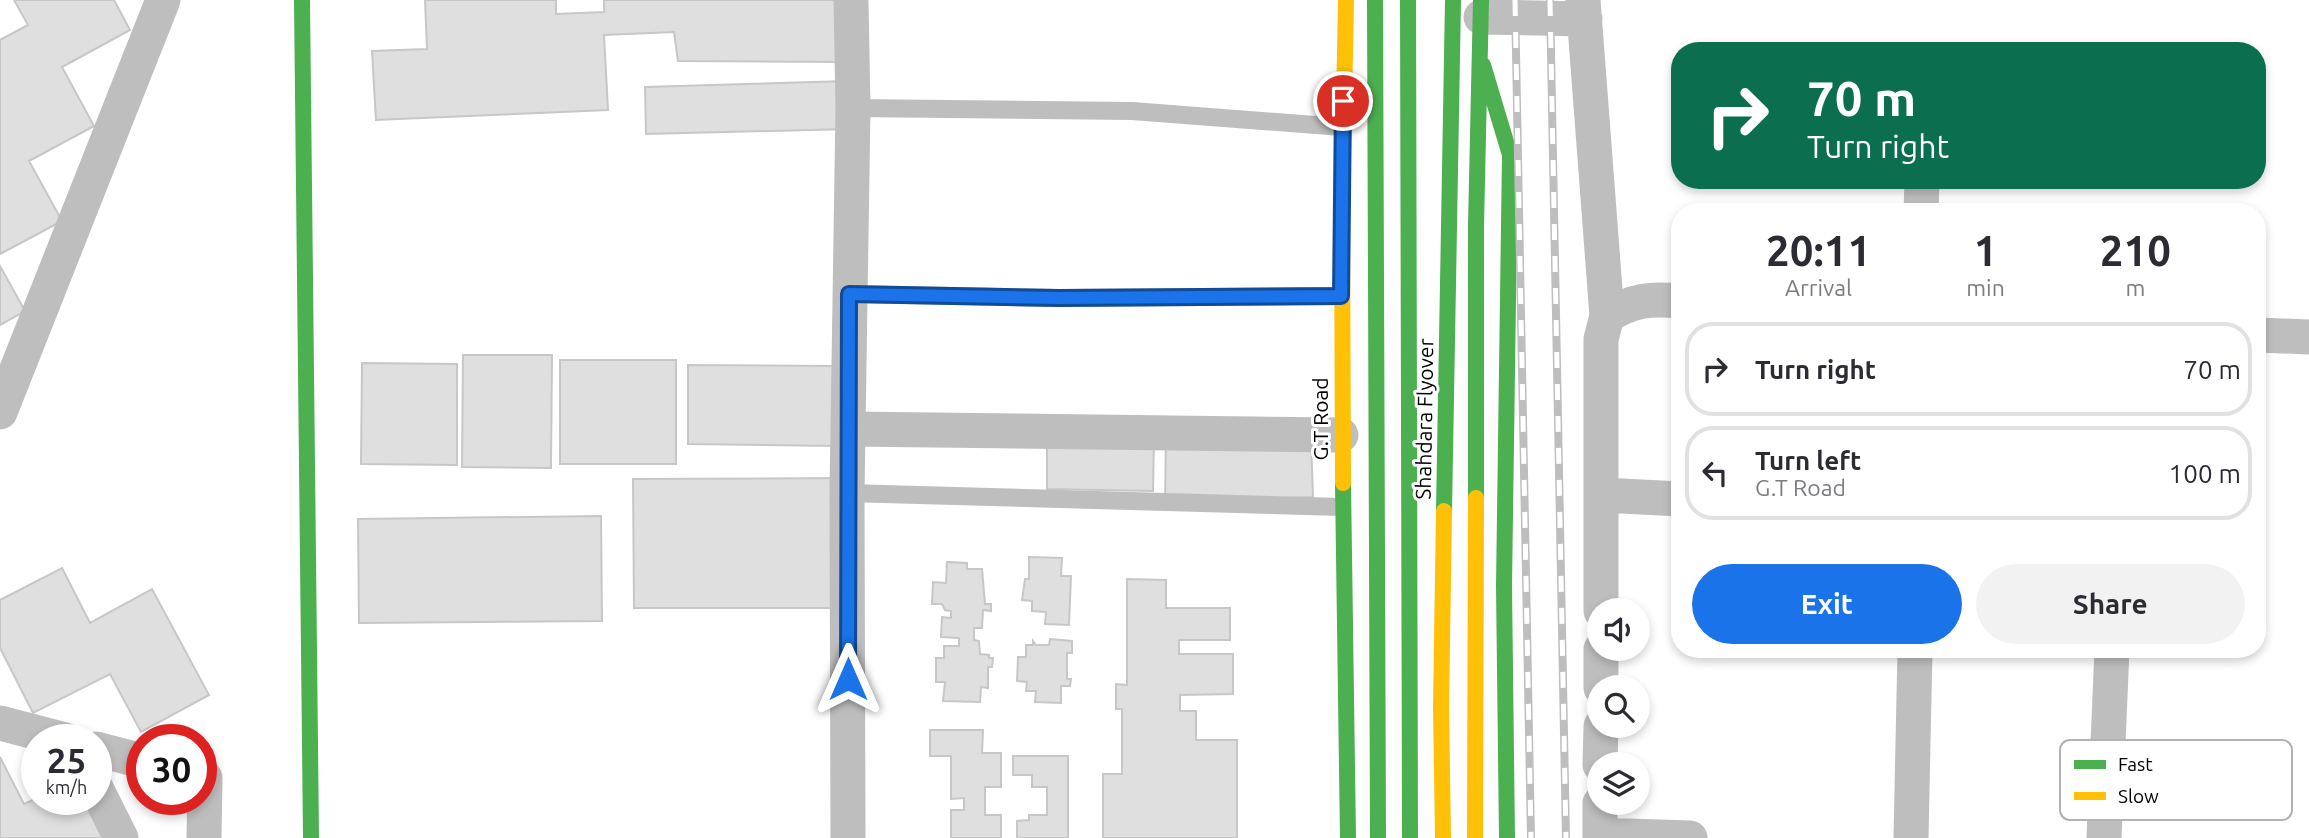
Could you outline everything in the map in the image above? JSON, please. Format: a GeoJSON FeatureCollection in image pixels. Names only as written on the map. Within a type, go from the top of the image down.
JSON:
{"type":"FeatureCollection","features":[{"type":"Feature","properties":{"kind":"main road"},"geometry":{"type":"LineString","coordinates":[[302,0],[312,838]]}},
{"type":"Feature","properties":{"kind":"main road","name":"G.T Road"},"geometry":{"type":"LineString","coordinates":[[1346,0],[1342,127],[1341,435],[1348,838]]}},
{"type":"Feature","properties":{"kind":"main road"},"geometry":{"type":"LineString","coordinates":[[1375,0],[1373,216],[1378,838]]}},
{"type":"Feature","properties":{"kind":"main road","name":"Shahdara Flyover"},"geometry":{"type":"LineString","coordinates":[[1408,0],[1410,838]]}},
{"type":"Feature","properties":{"kind":"main road"},"geometry":{"type":"LineString","coordinates":[[1472,6],[1481,60],[1510,155],[1504,586],[1507,838]]}},
{"type":"Feature","properties":{"kind":"main road","name":"Shahdara Flyover"},"geometry":{"type":"LineString","coordinates":[[1443,838],[1441,707],[1448,221],[1472,6]]}},
{"type":"Feature","properties":{"kind":"main road"},"geometry":{"type":"LineString","coordinates":[[1475,838],[1476,225],[1481,60]]}},
{"type":"Feature","properties":{"kind":"street"},"geometry":{"type":"LineString","coordinates":[[0,412],[163,0]]}},
{"type":"Feature","properties":{"kind":"street"},"geometry":{"type":"LineString","coordinates":[[848,838],[847,493],[853,108],[851,0]]}},
{"type":"Feature","properties":{"kind":"street"},"geometry":{"type":"LineString","coordinates":[[1472,6],[1584,9],[1607,316],[1601,339],[1601,598]]}},
{"type":"Feature","properties":{"kind":"street"},"geometry":{"type":"LineString","coordinates":[[1607,316],[1625,304],[1651,298],[1671,300]]}},
{"type":"Feature","properties":{"kind":"street"},"geometry":{"type":"LineString","coordinates":[[2266,335],[2309,337]]}},
{"type":"Feature","properties":{"kind":"street"},"geometry":{"type":"LineString","coordinates":[[848,429],[1341,435]]}},
{"type":"Feature","properties":{"kind":"street"},"geometry":{"type":"LineString","coordinates":[[1603,495],[1671,499]]}},
{"type":"Feature","properties":{"kind":"street"},"geometry":{"type":"LineString","coordinates":[[1911,838],[1915,658]]}},
{"type":"Feature","properties":{"kind":"street"},"geometry":{"type":"LineString","coordinates":[[2108,740],[2112,658]]}},
{"type":"Feature","properties":{"kind":"street"},"geometry":{"type":"LineString","coordinates":[[0,723],[21,728]]}},
{"type":"Feature","properties":{"kind":"street"},"geometry":{"type":"LineString","coordinates":[[110,815],[121,838]]}},
{"type":"Feature","properties":{"kind":"street"},"geometry":{"type":"LineString","coordinates":[[204,815],[204,838]]}},
{"type":"Feature","properties":{"kind":"street"},"geometry":{"type":"LineString","coordinates":[[2104,838],[2105,820]]}},
{"type":"Feature","properties":{"kind":"street"},"geometry":{"type":"LineString","coordinates":[[1600,825],[1690,838]]}},
{"type":"Feature","properties":{"kind":"lane"},"geometry":{"type":"LineString","coordinates":[[853,108],[1132,111],[1342,127]]}},
{"type":"Feature","properties":{"kind":"lane"},"geometry":{"type":"LineString","coordinates":[[849,294],[1059,298],[1341,296]]}},
{"type":"Feature","properties":{"kind":"lane"},"geometry":{"type":"LineString","coordinates":[[847,493],[1342,507]]}},
{"type":"Feature","properties":{"kind":"building"},"geometry":{"type":"Polygon","coordinates":[[[14,0],[114,0],[130,30],[62,67],[94,126],[29,161],[62,221],[0,254],[0,40],[28,25],[14,0]]]}},
{"type":"Feature","properties":{"kind":"building"},"geometry":{"type":"Polygon","coordinates":[[[425,0],[556,0],[556,14],[604,12],[604,0],[839,0],[838,62],[678,61],[674,32],[604,35],[608,110],[376,120],[372,51],[427,49],[425,0]]]}},
{"type":"Feature","properties":{"kind":"building"},"geometry":{"type":"Polygon","coordinates":[[[847,81],[849,129],[646,134],[645,87],[847,81]]]}},
{"type":"Feature","properties":{"kind":"building"},"geometry":{"type":"Polygon","coordinates":[[[0,266],[25,311],[0,325],[0,266]]]}},
{"type":"Feature","properties":{"kind":"building"},"geometry":{"type":"Polygon","coordinates":[[[463,355],[552,355],[551,468],[462,467],[463,355]]]}},
{"type":"Feature","properties":{"kind":"building"},"geometry":{"type":"Polygon","coordinates":[[[560,360],[676,360],[676,464],[560,464],[560,360]]]}},
{"type":"Feature","properties":{"kind":"building"},"geometry":{"type":"Polygon","coordinates":[[[362,363],[457,364],[457,465],[361,464],[362,363]]]}},
{"type":"Feature","properties":{"kind":"building"},"geometry":{"type":"Polygon","coordinates":[[[688,365],[836,366],[836,446],[688,444],[688,365]]]}},
{"type":"Feature","properties":{"kind":"building"},"geometry":{"type":"Polygon","coordinates":[[[1047,435],[1154,438],[1153,491],[1047,489],[1047,435]]]}},
{"type":"Feature","properties":{"kind":"building"},"geometry":{"type":"Polygon","coordinates":[[[1166,436],[1311,439],[1313,497],[1165,502],[1166,436]]]}},
{"type":"Feature","properties":{"kind":"building"},"geometry":{"type":"Polygon","coordinates":[[[847,478],[847,608],[634,608],[633,479],[847,478]]]}},
{"type":"Feature","properties":{"kind":"building"},"geometry":{"type":"Polygon","coordinates":[[[601,516],[602,621],[359,623],[358,519],[601,516]]]}},
{"type":"Feature","properties":{"kind":"building"},"geometry":{"type":"Polygon","coordinates":[[[1029,557],[1062,558],[1061,576],[1071,576],[1069,625],[1045,624],[1046,612],[1032,611],[1032,601],[1022,600],[1025,579],[1029,579],[1029,557]]]}},
{"type":"Feature","properties":{"kind":"building"},"geometry":{"type":"Polygon","coordinates":[[[947,562],[967,563],[967,569],[982,569],[985,604],[991,604],[991,611],[983,610],[982,628],[974,628],[974,640],[979,641],[980,654],[993,658],[992,667],[988,667],[988,688],[981,687],[980,702],[943,701],[945,682],[936,682],[936,658],[944,658],[944,646],[959,646],[959,638],[941,637],[942,617],[951,618],[951,611],[945,610],[942,604],[932,604],[933,582],[946,583],[947,562]]]}},
{"type":"Feature","properties":{"kind":"building"},"geometry":{"type":"Polygon","coordinates":[[[62,568],[90,623],[152,589],[209,695],[156,724],[137,724],[110,674],[33,713],[0,648],[0,600],[62,568]]]}},
{"type":"Feature","properties":{"kind":"building"},"geometry":{"type":"Polygon","coordinates":[[[1127,579],[1166,580],[1166,608],[1230,608],[1230,640],[1179,640],[1179,654],[1233,654],[1233,694],[1180,695],[1180,711],[1196,711],[1196,740],[1237,740],[1237,838],[1103,838],[1103,774],[1122,774],[1122,709],[1116,709],[1116,684],[1127,685],[1127,579]]]}},
{"type":"Feature","properties":{"kind":"building"},"geometry":{"type":"Polygon","coordinates":[[[1050,639],[1072,641],[1072,653],[1067,653],[1067,679],[1071,679],[1070,686],[1061,686],[1061,703],[1035,702],[1036,691],[1026,691],[1027,682],[1017,681],[1018,657],[1026,657],[1026,645],[1033,645],[1033,641],[1036,645],[1049,645],[1050,639]]]}},
{"type":"Feature","properties":{"kind":"building"},"geometry":{"type":"Polygon","coordinates":[[[930,730],[983,730],[982,753],[1001,753],[1001,787],[985,787],[985,815],[1001,815],[1001,838],[951,838],[951,810],[964,810],[964,798],[951,799],[951,756],[930,756],[930,730]]]}},
{"type":"Feature","properties":{"kind":"building"},"geometry":{"type":"Polygon","coordinates":[[[1013,756],[1068,756],[1068,838],[1017,838],[1017,821],[1029,820],[1029,815],[1047,815],[1047,787],[1032,787],[1032,775],[1013,775],[1013,756]]]}},
{"type":"Feature","properties":{"kind":"building"},"geometry":{"type":"Polygon","coordinates":[[[0,757],[21,798],[21,815],[96,815],[107,838],[0,838],[0,757]]]}},
{"type":"Feature","properties":{"kind":"railway"},"geometry":{"type":"LineString","coordinates":[[1515,0],[1531,838]]}},
{"type":"Feature","properties":{"kind":"railway"},"geometry":{"type":"LineString","coordinates":[[1550,0],[1566,838]]}},
{"type":"Feature","properties":{"kind":"traffic: fast"},"geometry":{"type":"LineString","coordinates":[[302,0],[311,838]]}},
{"type":"Feature","properties":{"kind":"traffic: fast"},"geometry":{"type":"LineString","coordinates":[[1375,0],[1378,838]]}},
{"type":"Feature","properties":{"kind":"traffic: fast"},"geometry":{"type":"LineString","coordinates":[[1408,0],[1410,838]]}},
{"type":"Feature","properties":{"kind":"traffic: fast"},"geometry":{"type":"LineString","coordinates":[[1444,511],[1453,0]]}},
{"type":"Feature","properties":{"kind":"traffic: fast"},"geometry":{"type":"LineString","coordinates":[[1476,498],[1476,225],[1481,0]]}},
{"type":"Feature","properties":{"kind":"traffic: fast"},"geometry":{"type":"LineString","coordinates":[[1483,65],[1510,155],[1504,586],[1507,838]]}},
{"type":"Feature","properties":{"kind":"traffic: fast"},"geometry":{"type":"LineString","coordinates":[[1343,483],[1348,838]]}},
{"type":"Feature","properties":{"kind":"traffic: slow"},"geometry":{"type":"LineString","coordinates":[[1343,483],[1342,209],[1346,0]]}},
{"type":"Feature","properties":{"kind":"traffic: slow"},"geometry":{"type":"LineString","coordinates":[[1475,838],[1476,498]]}},
{"type":"Feature","properties":{"kind":"traffic: slow"},"geometry":{"type":"LineString","coordinates":[[1443,838],[1441,707],[1444,511]]}},
{"type":"Feature","properties":{"kind":"route"},"geometry":{"type":"LineString","coordinates":[[848,679],[849,294],[1059,298],[1341,296],[1343,101]]}}]}
